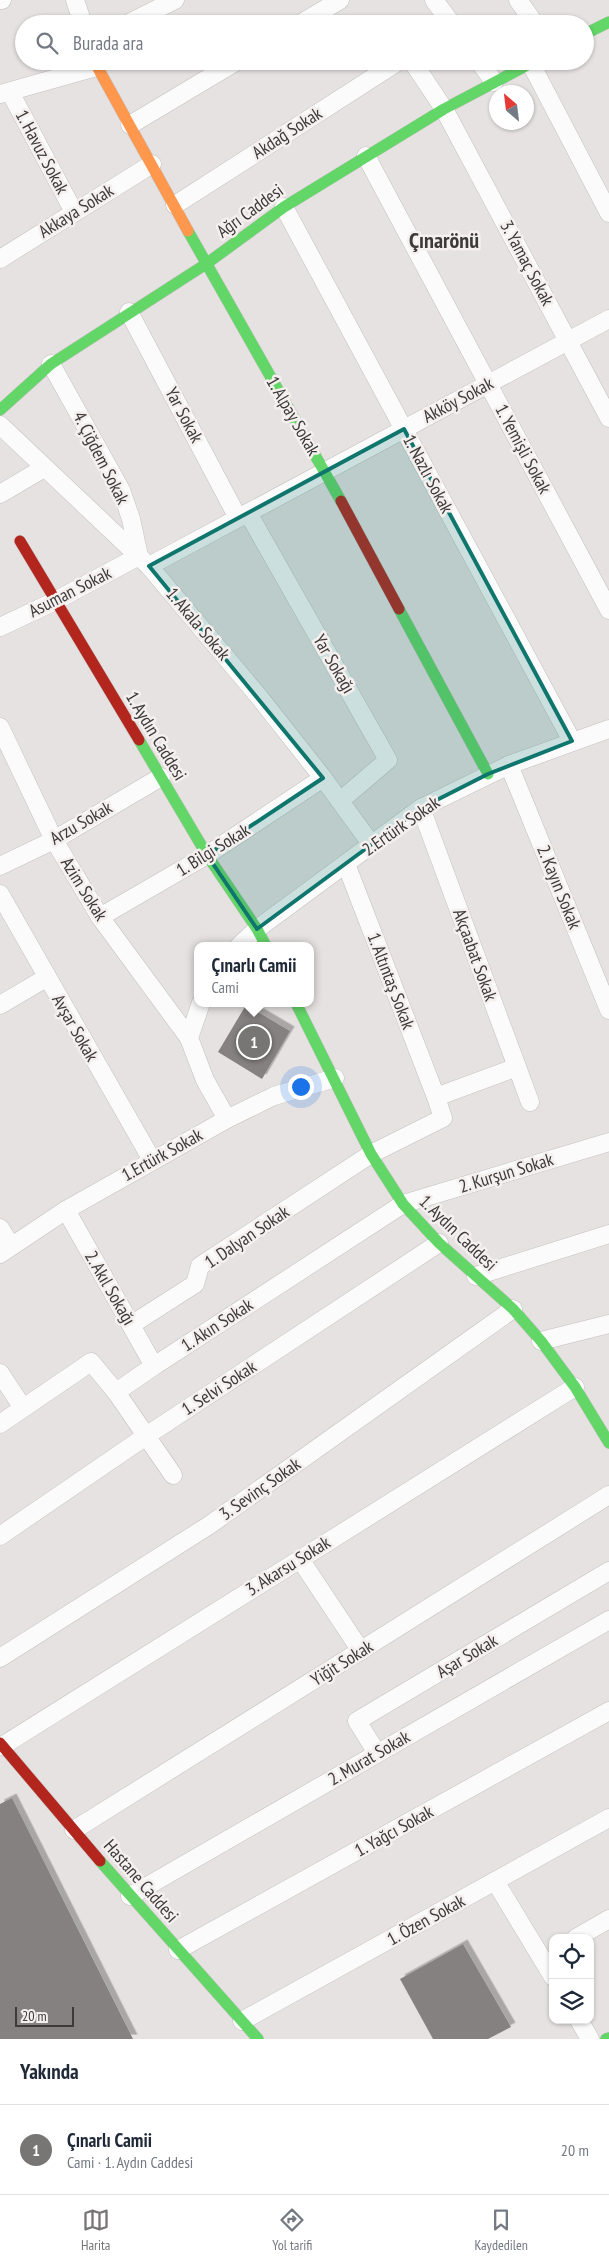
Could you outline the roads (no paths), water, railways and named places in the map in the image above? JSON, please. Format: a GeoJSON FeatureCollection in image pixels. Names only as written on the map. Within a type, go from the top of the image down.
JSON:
{"type":"FeatureCollection","features":[{"type":"Feature","properties":{"kind":"street"},"geometry":{"type":"LineString","coordinates":[[75,0],[80,15]]}},
{"type":"Feature","properties":{"kind":"street"},"geometry":{"type":"LineString","coordinates":[[145,15],[175,0]]}},
{"type":"Feature","properties":{"kind":"street"},"geometry":{"type":"LineString","coordinates":[[315,15],[340,0]]}},
{"type":"Feature","properties":{"kind":"street"},"geometry":{"type":"LineString","coordinates":[[434,0],[445,15]]}},
{"type":"Feature","properties":{"kind":"street"},"geometry":{"type":"LineString","coordinates":[[518,0],[529,15]]}},
{"type":"Feature","properties":{"kind":"street"},"geometry":{"type":"LineString","coordinates":[[594,30],[609,22]]}},
{"type":"Feature","properties":{"kind":"street"},"geometry":{"type":"LineString","coordinates":[[5,93],[76,70]]}},
{"type":"Feature","properties":{"kind":"street","name":"1. Alpay Sokak"},"geometry":{"type":"LineString","coordinates":[[98,70],[175,204],[206,264],[325,472],[488,774]]}},
{"type":"Feature","properties":{"kind":"street"},"geometry":{"type":"LineString","coordinates":[[130,125],[223,70]]}},
{"type":"Feature","properties":{"kind":"street","name":"Akdağ Sokak"},"geometry":{"type":"LineString","coordinates":[[175,204],[385,70]]}},
{"type":"Feature","properties":{"kind":"street"},"geometry":{"type":"LineString","coordinates":[[418,70],[444,109]]}},
{"type":"Feature","properties":{"kind":"street"},"geometry":{"type":"LineString","coordinates":[[485,70],[494,82]]}},
{"type":"Feature","properties":{"kind":"street","name":"Ağrı Caddesi"},"geometry":{"type":"LineString","coordinates":[[0,410],[51,364],[206,264],[284,207],[444,109],[517,70]]}},
{"type":"Feature","properties":{"kind":"street"},"geometry":{"type":"LineString","coordinates":[[537,70],[609,213]]}},
{"type":"Feature","properties":{"kind":"street","name":"1. Havuz Sokak"},"geometry":{"type":"LineString","coordinates":[[5,93],[74,212]]}},
{"type":"Feature","properties":{"kind":"street","name":"3. Yamaç Sokak"},"geometry":{"type":"LineString","coordinates":[[444,109],[609,418]]}},
{"type":"Feature","properties":{"kind":"street","name":"1. Yemişli Sokak"},"geometry":{"type":"LineString","coordinates":[[366,156],[609,610]]}},
{"type":"Feature","properties":{"kind":"street","name":"Akkaya Sokak"},"geometry":{"type":"LineString","coordinates":[[0,259],[152,164]]}},
{"type":"Feature","properties":{"kind":"street","name":"1. Nazlı Sokak"},"geometry":{"type":"LineString","coordinates":[[284,207],[572,741]]}},
{"type":"Feature","properties":{"kind":"street","name":"Yar Sokak"},"geometry":{"type":"LineString","coordinates":[[129,312],[243,516]]}},
{"type":"Feature","properties":{"kind":"street","name":"Akköy Sokak"},"geometry":{"type":"LineString","coordinates":[[144,561],[243,516],[609,319]]}},
{"type":"Feature","properties":{"kind":"street","name":"4. Çiğdem Sokak"},"geometry":{"type":"LineString","coordinates":[[51,364],[121,490],[144,561]]}},
{"type":"Feature","properties":{"kind":"street","name":"1. Akala Sokak"},"geometry":{"type":"LineString","coordinates":[[0,425],[144,561],[323,778],[372,845]]}},
{"type":"Feature","properties":{"kind":"street"},"geometry":{"type":"LineString","coordinates":[[0,494],[44,468]]}},
{"type":"Feature","properties":{"kind":"street","name":"Yar Sokağı"},"geometry":{"type":"LineString","coordinates":[[243,516],[388,760],[340,801]]}},
{"type":"Feature","properties":{"kind":"street","name":"1. Aydın Caddesi"},"geometry":{"type":"LineString","coordinates":[[20,541],[207,855],[264,942]]}},
{"type":"Feature","properties":{"kind":"street","name":"Asuman Sokak"},"geometry":{"type":"LineString","coordinates":[[0,627],[144,561]]}},
{"type":"Feature","properties":{"kind":"street","name":"Azim Sokak"},"geometry":{"type":"LineString","coordinates":[[0,727],[54,840],[100,917],[189,1038]]}},
{"type":"Feature","properties":{"kind":"street","name":"2.Ertürk Sokak"},"geometry":{"type":"LineString","coordinates":[[243,942],[257,929],[421,808],[509,765],[609,729]]}},
{"type":"Feature","properties":{"kind":"street","name":"2. Kayın Sokak"},"geometry":{"type":"LineString","coordinates":[[509,765],[609,1010]]}},
{"type":"Feature","properties":{"kind":"street","name":"Arzu Sokak"},"geometry":{"type":"LineString","coordinates":[[0,866],[54,840],[161,777]]}},
{"type":"Feature","properties":{"kind":"street","name":"1. Bilgi Sokak"},"geometry":{"type":"LineString","coordinates":[[100,917],[207,855],[323,778]]}},
{"type":"Feature","properties":{"kind":"street","name":"Akçaabat Sokak"},"geometry":{"type":"LineString","coordinates":[[421,808],[530,1102]]}},
{"type":"Feature","properties":{"kind":"street","name":"1. Altıntaş Sokak"},"geometry":{"type":"LineString","coordinates":[[346,864],[443,1118],[371,1154]]}},
{"type":"Feature","properties":{"kind":"street","name":"Avşar Sokak"},"geometry":{"type":"LineString","coordinates":[[0,894],[5,916],[46,978],[152,1160]]}},
{"type":"Feature","properties":{"kind":"street"},"geometry":{"type":"LineString","coordinates":[[0,1004],[46,978]]}},
{"type":"Feature","properties":{"kind":"street"},"geometry":{"type":"LineString","coordinates":[[199,1007],[189,1038],[205,1080],[227,1119]]}},
{"type":"Feature","properties":{"kind":"street","name":"1. Aydın Caddesi"},"geometry":{"type":"LineString","coordinates":[[298,1007],[335,1078],[371,1154],[403,1204],[439,1243],[513,1309],[541,1340],[575,1387],[609,1443]]}},
{"type":"Feature","properties":{"kind":"street"},"geometry":{"type":"LineString","coordinates":[[436,1097],[517,1067]]}},
{"type":"Feature","properties":{"kind":"street","name":"1.Ertürk Sokak"},"geometry":{"type":"LineString","coordinates":[[6,1250],[66,1210],[227,1119],[274,1096],[335,1078]]}},
{"type":"Feature","properties":{"kind":"street","name":"2. Kurşun Sokak"},"geometry":{"type":"LineString","coordinates":[[403,1204],[609,1142]]}},
{"type":"Feature","properties":{"kind":"street","name":"1. Dalyan Sokak"},"geometry":{"type":"LineString","coordinates":[[131,1325],[195,1284],[200,1266],[371,1154]]}},
{"type":"Feature","properties":{"kind":"street","name":"1. Akın Sokak"},"geometry":{"type":"LineString","coordinates":[[116,1392],[403,1204]]}},
{"type":"Feature","properties":{"kind":"street","name":"2. Akıl Sokağı"},"geometry":{"type":"LineString","coordinates":[[66,1210],[154,1366]]}},
{"type":"Feature","properties":{"kind":"street"},"geometry":{"type":"LineString","coordinates":[[0,1228],[6,1250]]}},
{"type":"Feature","properties":{"kind":"street"},"geometry":{"type":"LineString","coordinates":[[476,1276],[609,1234]]}},
{"type":"Feature","properties":{"kind":"street","name":"1. Selvi Sokak"},"geometry":{"type":"LineString","coordinates":[[0,1536],[146,1436],[439,1243]]}},
{"type":"Feature","properties":{"kind":"street","name":"3. Sevinç Sokak"},"geometry":{"type":"LineString","coordinates":[[0,1658],[208,1526],[513,1309]]}},
{"type":"Feature","properties":{"kind":"street"},"geometry":{"type":"LineString","coordinates":[[541,1340],[609,1324]]}},
{"type":"Feature","properties":{"kind":"street"},"geometry":{"type":"LineString","coordinates":[[0,1424],[91,1362],[116,1392],[173,1475]]}},
{"type":"Feature","properties":{"kind":"street"},"geometry":{"type":"LineString","coordinates":[[0,1373],[23,1408]]}},
{"type":"Feature","properties":{"kind":"street","name":"3. Akarsu Sokak"},"geometry":{"type":"LineString","coordinates":[[1,1745],[575,1387]]}},
{"type":"Feature","properties":{"kind":"street","name":"Yiğit Sokak"},"geometry":{"type":"LineString","coordinates":[[74,1830],[609,1495]]}},
{"type":"Feature","properties":{"kind":"street"},"geometry":{"type":"LineString","coordinates":[[300,1559],[361,1650]]}},
{"type":"Feature","properties":{"kind":"street","name":"Aşar Sokak"},"geometry":{"type":"LineString","coordinates":[[377,1753],[357,1721],[609,1571]]}},
{"type":"Feature","properties":{"kind":"street","name":"2. Murat Sokak"},"geometry":{"type":"LineString","coordinates":[[130,1896],[609,1620]]}},
{"type":"Feature","properties":{"kind":"street","name":"1. Yağcı Sokak"},"geometry":{"type":"LineString","coordinates":[[178,1950],[609,1711]]}},
{"type":"Feature","properties":{"kind":"street","name":"Hastane Caddesi"},"geometry":{"type":"LineString","coordinates":[[1,1745],[130,1896],[258,2039]]}},
{"type":"Feature","properties":{"kind":"street","name":"1. Özen Sokak"},"geometry":{"type":"LineString","coordinates":[[242,2021],[609,1818]]}},
{"type":"Feature","properties":{"kind":"street"},"geometry":{"type":"LineString","coordinates":[[495,1882],[547,1954]]}},
{"type":"Feature","properties":{"kind":"street"},"geometry":{"type":"LineString","coordinates":[[583,1934],[609,1919]]}},
{"type":"Feature","properties":{"kind":"street"},"geometry":{"type":"LineString","coordinates":[[581,2024],[590,2039]]}},
{"type":"Feature","properties":{"kind":"place","name":"Çınarlı Camii"},"geometry":{"type":"Point","coordinates":[254,1042]}},
{"type":"Feature","properties":{"kind":"district","name":"Çınarönü"},"geometry":{"type":"Point","coordinates":[444,240]}}]}
